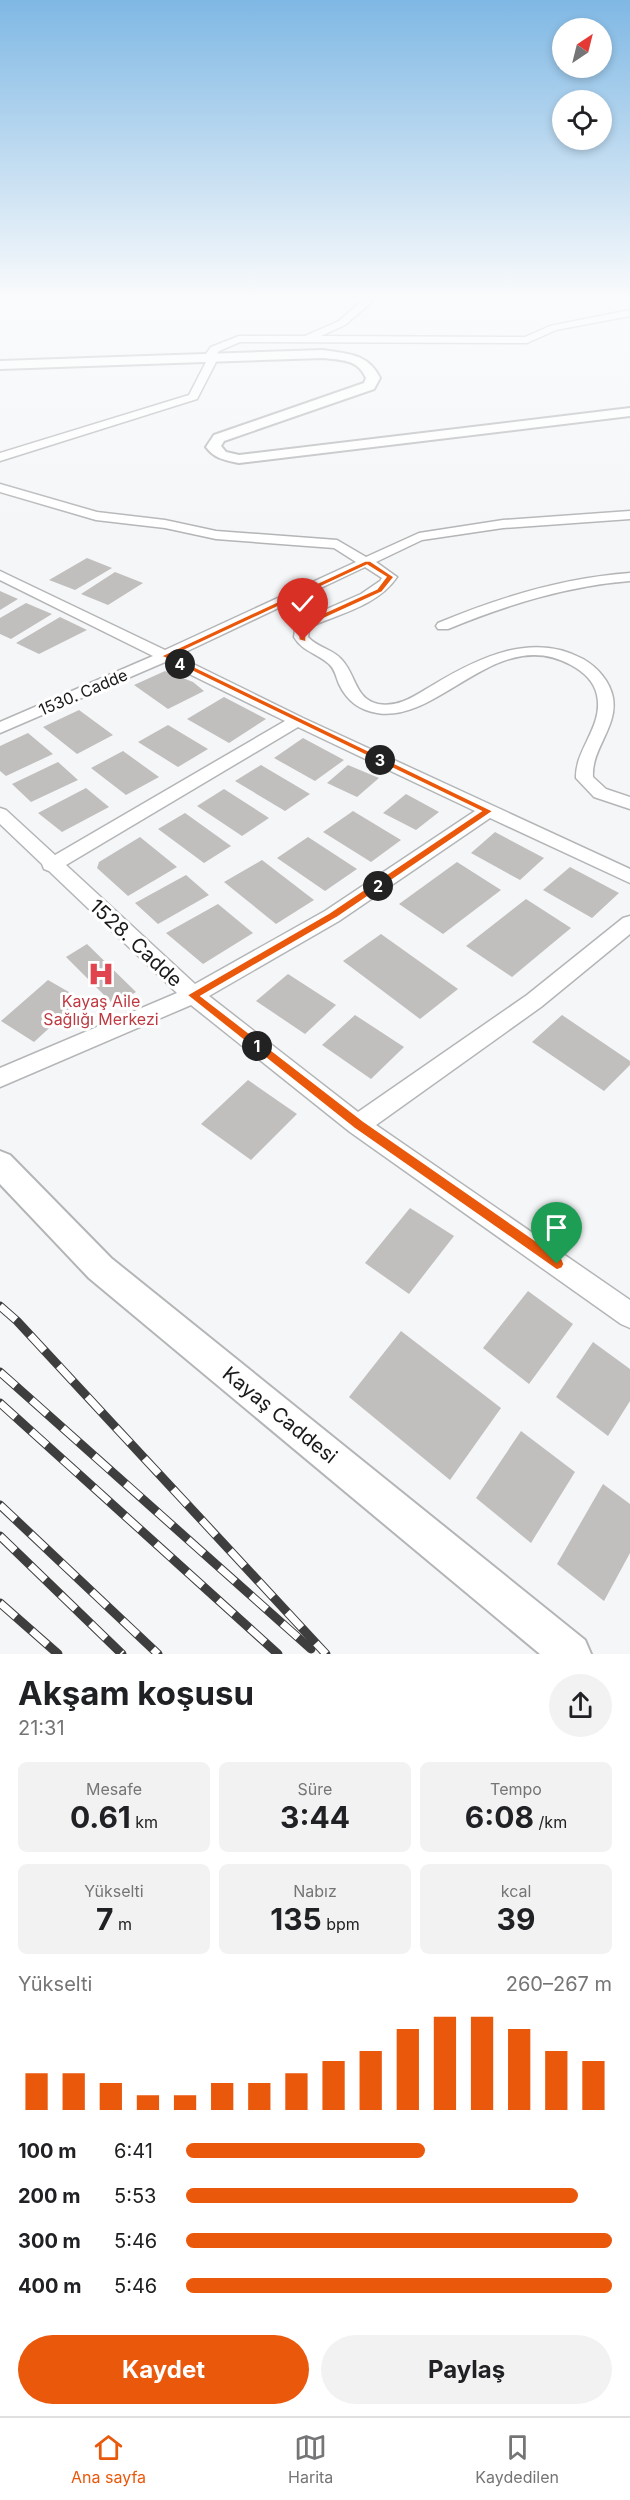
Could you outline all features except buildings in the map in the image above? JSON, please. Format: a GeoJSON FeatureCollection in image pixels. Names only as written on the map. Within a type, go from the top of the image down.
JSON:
{"type":"FeatureCollection","features":[{"type":"Feature","properties":{"kind":"street"},"geometry":{"type":"LineString","coordinates":[[0,457],[193,397],[203,376]]}},
{"type":"Feature","properties":{"kind":"street"},"geometry":{"type":"LineString","coordinates":[[205,432],[343,384],[353,376]]}},
{"type":"Feature","properties":{"kind":"street"},"geometry":{"type":"LineString","coordinates":[[372,376],[369,386],[219,438],[213,447],[221,455],[239,459],[630,412]]}},
{"type":"Feature","properties":{"kind":"street"},"geometry":{"type":"LineString","coordinates":[[201,451],[205,456],[230,466],[262,465],[630,419]]}},
{"type":"Feature","properties":{"kind":"street"},"geometry":{"type":"LineString","coordinates":[[0,488],[96,516],[165,524],[216,535],[337,544],[368,562],[390,577],[384,587],[309,622],[301,633],[306,644],[330,657],[341,669],[355,699],[366,706],[380,709],[402,708],[500,656],[536,650],[564,654],[578,661],[595,676],[606,699],[604,726],[584,767],[585,777],[600,793],[630,802]]}},
{"type":"Feature","properties":{"kind":"street","name":"1530. Cadde"},"geometry":{"type":"LineString","coordinates":[[0,728],[165,656],[419,537],[450,530],[503,524],[630,515]]}},
{"type":"Feature","properties":{"kind":"street"},"geometry":{"type":"LineString","coordinates":[[0,575],[297,721],[630,877]]}},
{"type":"Feature","properties":{"kind":"street"},"geometry":{"type":"LineString","coordinates":[[443,627],[467,616],[572,583],[630,576]]}},
{"type":"Feature","properties":{"kind":"street"},"geometry":{"type":"LineString","coordinates":[[51,865],[297,721]]}},
{"type":"Feature","properties":{"kind":"street"},"geometry":{"type":"LineString","coordinates":[[0,1077],[192,995],[332,916],[488,811]]}},
{"type":"Feature","properties":{"kind":"street","name":"1528. Cadde"},"geometry":{"type":"LineString","coordinates":[[0,814],[51,865],[192,995],[358,1125],[628,1309]]}},
{"type":"Feature","properties":{"kind":"street"},"geometry":{"type":"LineString","coordinates":[[358,1125],[534,1001],[630,923]]}},
{"type":"Feature","properties":{"kind":"street","name":"Kayaş Caddesi"},"geometry":{"type":"LineString","coordinates":[[0,1164],[100,1268],[571,1654]]}},
{"type":"Feature","properties":{"kind":"railway"},"geometry":{"type":"LineString","coordinates":[[0,1306],[17,1321],[326,1654]]}},
{"type":"Feature","properties":{"kind":"railway"},"geometry":{"type":"LineString","coordinates":[[0,1372],[311,1649]]}},
{"type":"Feature","properties":{"kind":"railway"},"geometry":{"type":"LineString","coordinates":[[0,1403],[278,1654]]}},
{"type":"Feature","properties":{"kind":"railway"},"geometry":{"type":"LineString","coordinates":[[0,1505],[158,1654]]}},
{"type":"Feature","properties":{"kind":"railway"},"geometry":{"type":"LineString","coordinates":[[0,1536],[122,1654]]}},
{"type":"Feature","properties":{"kind":"railway"},"geometry":{"type":"LineString","coordinates":[[0,1603],[58,1654]]}},
{"type":"Feature","properties":{"kind":"place","name":"Kayaş Aile Sağlığı Merkezi"},"geometry":{"type":"Point","coordinates":[101,974]}},
{"type":"Feature","properties":{"kind":"route"},"geometry":{"type":"LineString","coordinates":[[303,640],[302,630],[309,622],[380,590],[388,583],[390,577],[368,562],[165,656],[488,811],[332,916],[192,995],[358,1125],[557,1264]]}}]}
